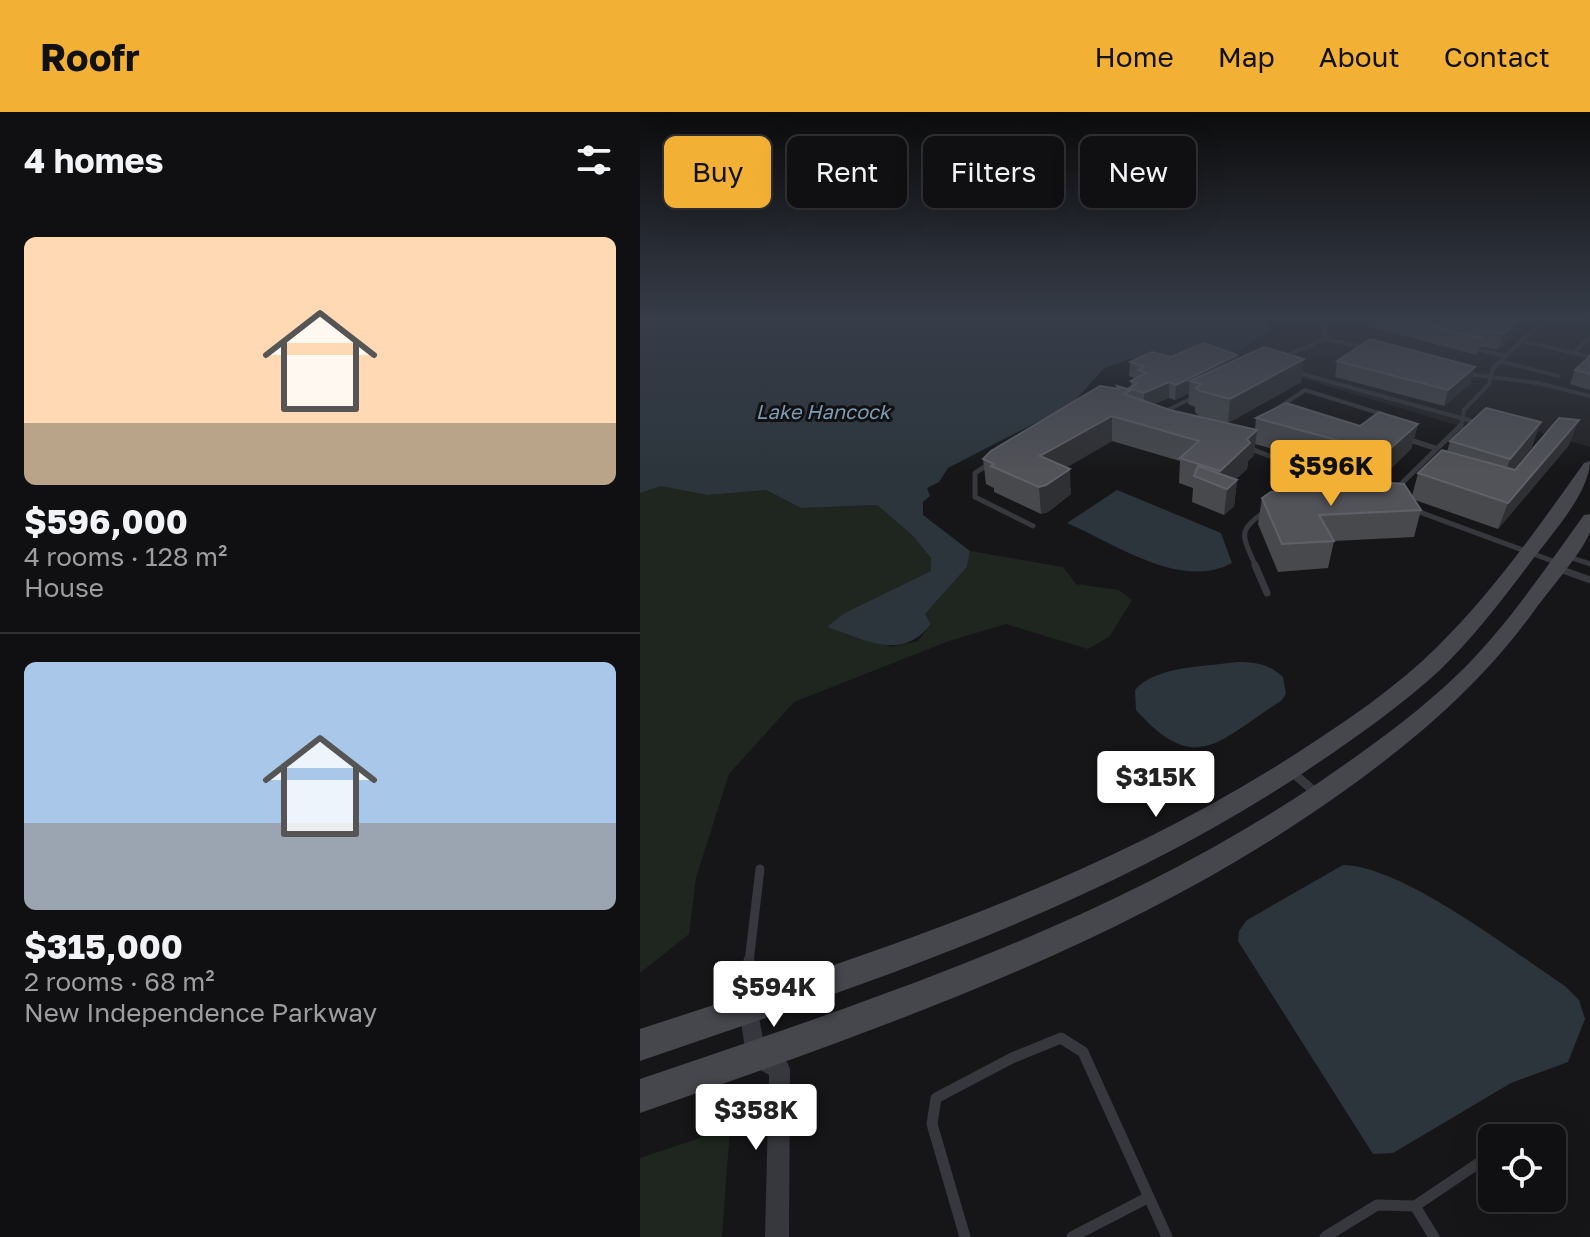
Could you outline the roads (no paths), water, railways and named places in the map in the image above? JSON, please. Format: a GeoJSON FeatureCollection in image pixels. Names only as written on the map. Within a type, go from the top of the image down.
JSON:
{"type":"FeatureCollection","features":[{"type":"Feature","properties":{"kind":"street"},"geometry":{"type":"LineString","coordinates":[[640,1045],[947,941],[1070,889],[1204,823],[1291,771],[1387,702],[1443,654],[1529,552],[1590,466]]}},
{"type":"Feature","properties":{"kind":"street"},"geometry":{"type":"LineString","coordinates":[[640,1096],[933,993],[1081,930],[1200,871],[1320,797],[1419,722],[1475,670],[1509,632],[1590,519]]}},
{"type":"Feature","properties":{"kind":"street"},"geometry":{"type":"LineString","coordinates":[[749,1008],[756,1056]]}},
{"type":"Feature","properties":{"kind":"street"},"geometry":{"type":"LineString","coordinates":[[756,1056],[780,1069],[777,1237]]}},
{"type":"Feature","properties":{"kind":"lane"},"geometry":{"type":"LineString","coordinates":[[1284,368],[1490,426]]}},
{"type":"Feature","properties":{"kind":"lane"},"geometry":{"type":"LineString","coordinates":[[1391,494],[1435,448],[1461,428],[1464,410],[1487,387],[1494,368]]}},
{"type":"Feature","properties":{"kind":"lane"},"geometry":{"type":"LineString","coordinates":[[1534,368],[1558,376]]}},
{"type":"Feature","properties":{"kind":"lane"},"geometry":{"type":"LineString","coordinates":[[1460,372],[1538,383],[1590,396]]}},
{"type":"Feature","properties":{"kind":"lane"},"geometry":{"type":"LineString","coordinates":[[1272,412],[1305,390],[1399,419]]}},
{"type":"Feature","properties":{"kind":"lane"},"geometry":{"type":"LineString","coordinates":[[1161,420],[1152,417],[1200,394]]}},
{"type":"Feature","properties":{"kind":"lane"},"geometry":{"type":"LineString","coordinates":[[1413,431],[1403,437],[1435,448]]}},
{"type":"Feature","properties":{"kind":"lane"},"geometry":{"type":"LineString","coordinates":[[1232,442],[1364,492]]}},
{"type":"Feature","properties":{"kind":"lane"},"geometry":{"type":"LineString","coordinates":[[995,460],[975,473],[975,497],[1033,526]]}},
{"type":"Feature","properties":{"kind":"lane"},"geometry":{"type":"LineString","coordinates":[[1418,465],[1431,469]]}},
{"type":"Feature","properties":{"kind":"lane"},"geometry":{"type":"LineString","coordinates":[[1267,593],[1242,531],[1260,513],[1279,505]]}},
{"type":"Feature","properties":{"kind":"lane"},"geometry":{"type":"LineString","coordinates":[[1411,509],[1559,562],[1590,580]]}},
{"type":"Feature","properties":{"kind":"lane"},"geometry":{"type":"LineString","coordinates":[[1559,562],[1590,564]]}},
{"type":"Feature","properties":{"kind":"lane"},"geometry":{"type":"LineString","coordinates":[[1291,771],[1320,797]]}},
{"type":"Feature","properties":{"kind":"lane"},"geometry":{"type":"LineString","coordinates":[[749,1008],[749,942],[760,869]]}},
{"type":"Feature","properties":{"kind":"lane"},"geometry":{"type":"LineString","coordinates":[[965,1237],[932,1124],[936,1098],[1012,1058],[1061,1038],[1083,1052],[1167,1237]]}},
{"type":"Feature","properties":{"kind":"lane"},"geometry":{"type":"LineString","coordinates":[[1325,1237],[1377,1205],[1415,1206],[1478,1163]]}},
{"type":"Feature","properties":{"kind":"lane"},"geometry":{"type":"LineString","coordinates":[[1072,1237],[1149,1197]]}},
{"type":"Feature","properties":{"kind":"lane"},"geometry":{"type":"LineString","coordinates":[[1415,1206],[1434,1237]]}},
{"type":"Feature","properties":{"kind":"water","name":"Lake Hancock"},"geometry":{"type":"Polygon","coordinates":[[[640,368],[1104,368],[1072,404],[948,468],[939,482],[927,488],[930,496],[923,502],[923,515],[970,551],[967,567],[925,614],[931,624],[920,636],[908,642],[883,645],[827,627],[843,614],[931,571],[931,558],[913,536],[877,505],[801,508],[766,490],[708,495],[661,486],[640,493],[640,368]]]}},
{"type":"Feature","properties":{"kind":"water"},"geometry":{"type":"Polygon","coordinates":[[[1117,490],[1221,533],[1232,563],[1212,570],[1170,568],[1126,552],[1067,523],[1117,490]]]}},
{"type":"Feature","properties":{"kind":"water"},"geometry":{"type":"Polygon","coordinates":[[[1256,663],[1273,669],[1283,677],[1286,694],[1281,701],[1223,739],[1207,746],[1192,747],[1175,742],[1136,710],[1135,690],[1156,676],[1183,668],[1256,663]]]}},
{"type":"Feature","properties":{"kind":"water"},"geometry":{"type":"Polygon","coordinates":[[[1343,865],[1368,869],[1426,894],[1565,986],[1579,1000],[1585,1019],[1568,1062],[1511,1083],[1393,1153],[1373,1154],[1238,941],[1239,931],[1247,920],[1343,865]]]}}]}
